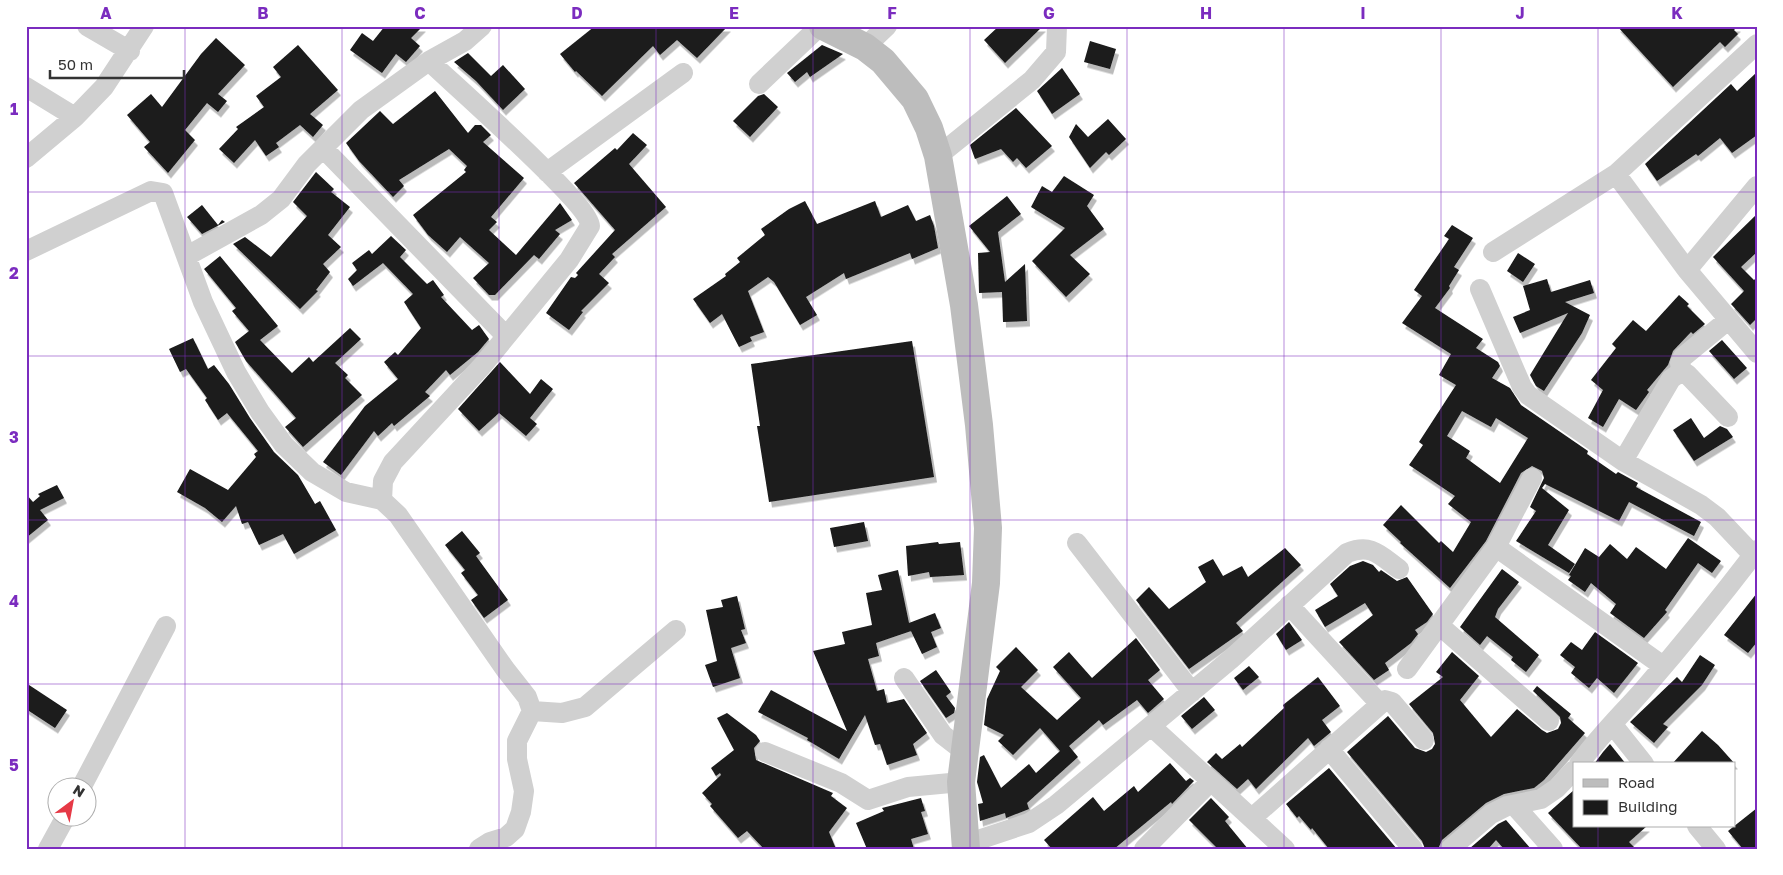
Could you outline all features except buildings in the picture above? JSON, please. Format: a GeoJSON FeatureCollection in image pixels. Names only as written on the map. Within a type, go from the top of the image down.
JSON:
{"type":"FeatureCollection","features":[{"type":"Feature","properties":{"kind":"street"},"geometry":{"type":"LineString","coordinates":[[87,26],[130,51]]}},
{"type":"Feature","properties":{"kind":"street"},"geometry":{"type":"LineString","coordinates":[[26,158],[74,117],[104,87],[130,51],[144,26]]}},
{"type":"Feature","properties":{"kind":"street"},"geometry":{"type":"LineString","coordinates":[[187,256],[261,215],[281,199],[307,164],[361,110],[429,61],[465,41],[482,26]]}},
{"type":"Feature","properties":{"kind":"street"},"geometry":{"type":"LineString","coordinates":[[759,84],[822,26],[865,47],[884,61],[915,99],[929,128],[938,156],[964,304],[979,425],[988,528],[986,583],[961,782],[966,847],[1029,824],[1056,805],[1192,692],[1347,552],[1358,548],[1368,548],[1398,569]]}},
{"type":"Feature","properties":{"kind":"street"},"geometry":{"type":"LineString","coordinates":[[865,47],[887,26]]}},
{"type":"Feature","properties":{"kind":"street"},"geometry":{"type":"LineString","coordinates":[[938,156],[1032,80],[1056,52],[1056,26]]}},
{"type":"Feature","properties":{"kind":"street"},"geometry":{"type":"LineString","coordinates":[[1493,252],[1616,174],[1757,44]]}},
{"type":"Feature","properties":{"kind":"street"},"geometry":{"type":"LineString","coordinates":[[382,500],[382,481],[393,462],[482,366],[569,260],[590,226],[590,220],[582,209],[547,172],[429,61]]}},
{"type":"Feature","properties":{"kind":"street"},"geometry":{"type":"LineString","coordinates":[[547,172],[683,73]]}},
{"type":"Feature","properties":{"kind":"street"},"geometry":{"type":"LineString","coordinates":[[26,87],[74,117]]}},
{"type":"Feature","properties":{"kind":"street"},"geometry":{"type":"LineString","coordinates":[[323,148],[506,336]]}},
{"type":"Feature","properties":{"kind":"street"},"geometry":{"type":"LineString","coordinates":[[1616,174],[1687,270],[1757,353]]}},
{"type":"Feature","properties":{"kind":"street"},"geometry":{"type":"LineString","coordinates":[[1687,270],[1757,186]]}},
{"type":"Feature","properties":{"kind":"street"},"geometry":{"type":"LineString","coordinates":[[26,251],[151,191],[163,193],[203,302],[236,372],[260,412],[284,445],[312,472],[346,492],[382,500],[398,515],[505,670],[527,697],[532,711],[516,741],[517,759],[524,790],[521,812],[515,829],[506,837],[490,842],[479,849]]}},
{"type":"Feature","properties":{"kind":"street"},"geometry":{"type":"LineString","coordinates":[[1480,289],[1522,387],[1528,396],[1623,461],[1701,505],[1755,553],[1663,666],[1612,725],[1592,745],[1580,762]]}},
{"type":"Feature","properties":{"kind":"street"},"geometry":{"type":"LineString","coordinates":[[1728,320],[1683,357],[1680,363],[1682,371],[1728,418]]}},
{"type":"Feature","properties":{"kind":"street"},"geometry":{"type":"LineString","coordinates":[[1623,461],[1671,379],[1682,371]]}},
{"type":"Feature","properties":{"kind":"street"},"geometry":{"type":"LineString","coordinates":[[1407,669],[1496,547],[1532,478]]}},
{"type":"Feature","properties":{"kind":"street"},"geometry":{"type":"LineString","coordinates":[[1077,543],[1192,692]]}},
{"type":"Feature","properties":{"kind":"street"},"geometry":{"type":"LineString","coordinates":[[1496,547],[1663,666]]}},
{"type":"Feature","properties":{"kind":"street"},"geometry":{"type":"LineString","coordinates":[[1289,604],[1380,704]]}},
{"type":"Feature","properties":{"kind":"street"},"geometry":{"type":"LineString","coordinates":[[1439,625],[1549,721]]}},
{"type":"Feature","properties":{"kind":"street"},"geometry":{"type":"LineString","coordinates":[[86,778],[166,626]]}},
{"type":"Feature","properties":{"kind":"street"},"geometry":{"type":"LineString","coordinates":[[532,711],[562,713],[585,707],[676,630]]}},
{"type":"Feature","properties":{"kind":"street"},"geometry":{"type":"LineString","coordinates":[[904,678],[943,735],[965,752]]}},
{"type":"Feature","properties":{"kind":"street"},"geometry":{"type":"LineString","coordinates":[[1252,818],[1385,700],[1392,702],[1424,740]]}},
{"type":"Feature","properties":{"kind":"street"},"geometry":{"type":"LineString","coordinates":[[1612,725],[1642,762]]}},
{"type":"Feature","properties":{"kind":"street"},"geometry":{"type":"LineString","coordinates":[[1151,726],[1285,849]]}},
{"type":"Feature","properties":{"kind":"street"},"geometry":{"type":"LineString","coordinates":[[1329,749],[1413,849]]}},
{"type":"Feature","properties":{"kind":"street"},"geometry":{"type":"LineString","coordinates":[[765,752],[841,783],[868,800],[908,787],[961,782]]}},
{"type":"Feature","properties":{"kind":"street"},"geometry":{"type":"LineString","coordinates":[[1450,849],[1491,814],[1507,806],[1542,799],[1557,788],[1573,771]]}},
{"type":"Feature","properties":{"kind":"street"},"geometry":{"type":"LineString","coordinates":[[1144,849],[1211,780]]}},
{"type":"Feature","properties":{"kind":"street"},"geometry":{"type":"LineString","coordinates":[[1514,805],[1553,849]]}},
{"type":"Feature","properties":{"kind":"street"},"geometry":{"type":"LineString","coordinates":[[48,849],[60,828]]}},
{"type":"Feature","properties":{"kind":"street"},"geometry":{"type":"LineString","coordinates":[[1699,828],[1716,849]]}}]}
